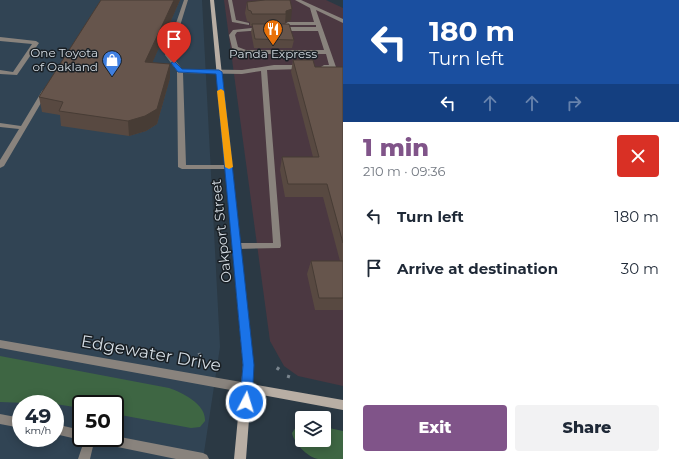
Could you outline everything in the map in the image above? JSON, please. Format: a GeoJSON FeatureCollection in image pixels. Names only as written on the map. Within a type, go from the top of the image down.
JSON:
{"type":"FeatureCollection","features":[{"type":"Feature","properties":{"kind":"main road","name":"Oakport Street"},"geometry":{"type":"LineString","coordinates":[[212,0],[248,365],[240,459]]}},
{"type":"Feature","properties":{"kind":"main road","name":"Edgewater Drive"},"geometry":{"type":"LineString","coordinates":[[247,388],[343,405]]}},
{"type":"Feature","properties":{"kind":"street"},"geometry":{"type":"LineString","coordinates":[[186,0],[168,55],[180,71],[182,167],[229,166]]}},
{"type":"Feature","properties":{"kind":"street"},"geometry":{"type":"LineString","coordinates":[[230,0],[234,21],[247,24]]}},
{"type":"Feature","properties":{"kind":"street"},"geometry":{"type":"LineString","coordinates":[[297,0],[343,21]]}},
{"type":"Feature","properties":{"kind":"street"},"geometry":{"type":"LineString","coordinates":[[312,7],[328,52],[336,67],[318,67]]}},
{"type":"Feature","properties":{"kind":"street"},"geometry":{"type":"LineString","coordinates":[[282,24],[319,26]]}},
{"type":"Feature","properties":{"kind":"street"},"geometry":{"type":"LineString","coordinates":[[273,29],[319,26]]}},
{"type":"Feature","properties":{"kind":"street"},"geometry":{"type":"LineString","coordinates":[[265,29],[235,31],[232,35],[235,48],[245,52],[328,52]]}},
{"type":"Feature","properties":{"kind":"street"},"geometry":{"type":"LineString","coordinates":[[0,39],[36,43],[15,74],[0,72]]}},
{"type":"Feature","properties":{"kind":"street"},"geometry":{"type":"LineString","coordinates":[[180,71],[242,72],[264,69],[311,67]]}},
{"type":"Feature","properties":{"kind":"street"},"geometry":{"type":"LineString","coordinates":[[237,246],[277,246],[264,69]]}},
{"type":"Feature","properties":{"kind":"street"},"geometry":{"type":"LineString","coordinates":[[0,166],[48,88]]}},
{"type":"Feature","properties":{"kind":"street"},"geometry":{"type":"LineString","coordinates":[[0,126],[23,128]]}},
{"type":"Feature","properties":{"kind":"street","name":"Edgewater Drive"},"geometry":{"type":"LineString","coordinates":[[0,344],[247,388]]}},
{"type":"Feature","properties":{"kind":"street"},"geometry":{"type":"LineString","coordinates":[[0,419],[12,421]]}},
{"type":"Feature","properties":{"kind":"street"},"geometry":{"type":"LineString","coordinates":[[124,445],[165,455],[203,459]]}},
{"type":"Feature","properties":{"kind":"street"},"geometry":{"type":"LineString","coordinates":[[84,459],[87,447]]}},
{"type":"Feature","properties":{"kind":"shaded area"},"geometry":{"type":"Polygon","coordinates":[[[0,0],[202,0],[220,347],[203,459],[0,459],[0,0]]]}},
{"type":"Feature","properties":{"kind":"shaded area"},"geometry":{"type":"Polygon","coordinates":[[[224,0],[326,0],[343,8],[343,386],[298,376],[284,366],[270,341],[224,0]]]}},
{"type":"Feature","properties":{"kind":"green space"},"geometry":{"type":"Polygon","coordinates":[[[0,356],[169,388],[187,396],[198,404],[202,409],[205,421],[200,427],[191,428],[124,416],[124,395],[72,395],[72,407],[64,405],[64,395],[12,395],[12,402],[0,402],[0,356]]]}},
{"type":"Feature","properties":{"kind":"green space"},"geometry":{"type":"Polygon","coordinates":[[[295,428],[295,441],[293,437],[292,433],[295,428]]]}},
{"type":"Feature","properties":{"kind":"green space"},"geometry":{"type":"Polygon","coordinates":[[[331,428],[343,431],[343,459],[318,459],[305,453],[300,447],[331,447],[331,428]]]}},
{"type":"Feature","properties":{"kind":"building"},"geometry":{"type":"Polygon","coordinates":[[[101,0],[174,0],[145,62],[170,64],[157,109],[145,116],[128,121],[59,111],[63,102],[39,97],[101,0]]]}},
{"type":"Feature","properties":{"kind":"building"},"geometry":{"type":"Polygon","coordinates":[[[290,0],[292,9],[286,11],[286,14],[252,14],[251,11],[248,10],[247,2],[290,0]]]}},
{"type":"Feature","properties":{"kind":"building"},"geometry":{"type":"Polygon","coordinates":[[[252,24],[289,24],[294,40],[255,39],[252,24]]]}},
{"type":"Feature","properties":{"kind":"building"},"geometry":{"type":"Polygon","coordinates":[[[293,60],[313,60],[315,67],[343,67],[343,243],[327,184],[288,184],[282,157],[319,157],[293,60]]]}},
{"type":"Feature","properties":{"kind":"building"},"geometry":{"type":"Polygon","coordinates":[[[311,261],[343,261],[343,298],[319,298],[311,261]]]}},
{"type":"Feature","properties":{"kind":"slow traffic"},"geometry":{"type":"LineString","coordinates":[[221,91],[229,167]]}},
{"type":"Feature","properties":{"kind":"place","name":"Panda Express"},"geometry":{"type":"Point","coordinates":[273,46]}},
{"type":"Feature","properties":{"kind":"place","name":"One Toyota of Oakland"},"geometry":{"type":"Point","coordinates":[112,77]}},
{"type":"Feature","properties":{"kind":"route"},"geometry":{"type":"LineString","coordinates":[[174,63],[180,71],[219,72],[248,365],[246,402]]}}]}
